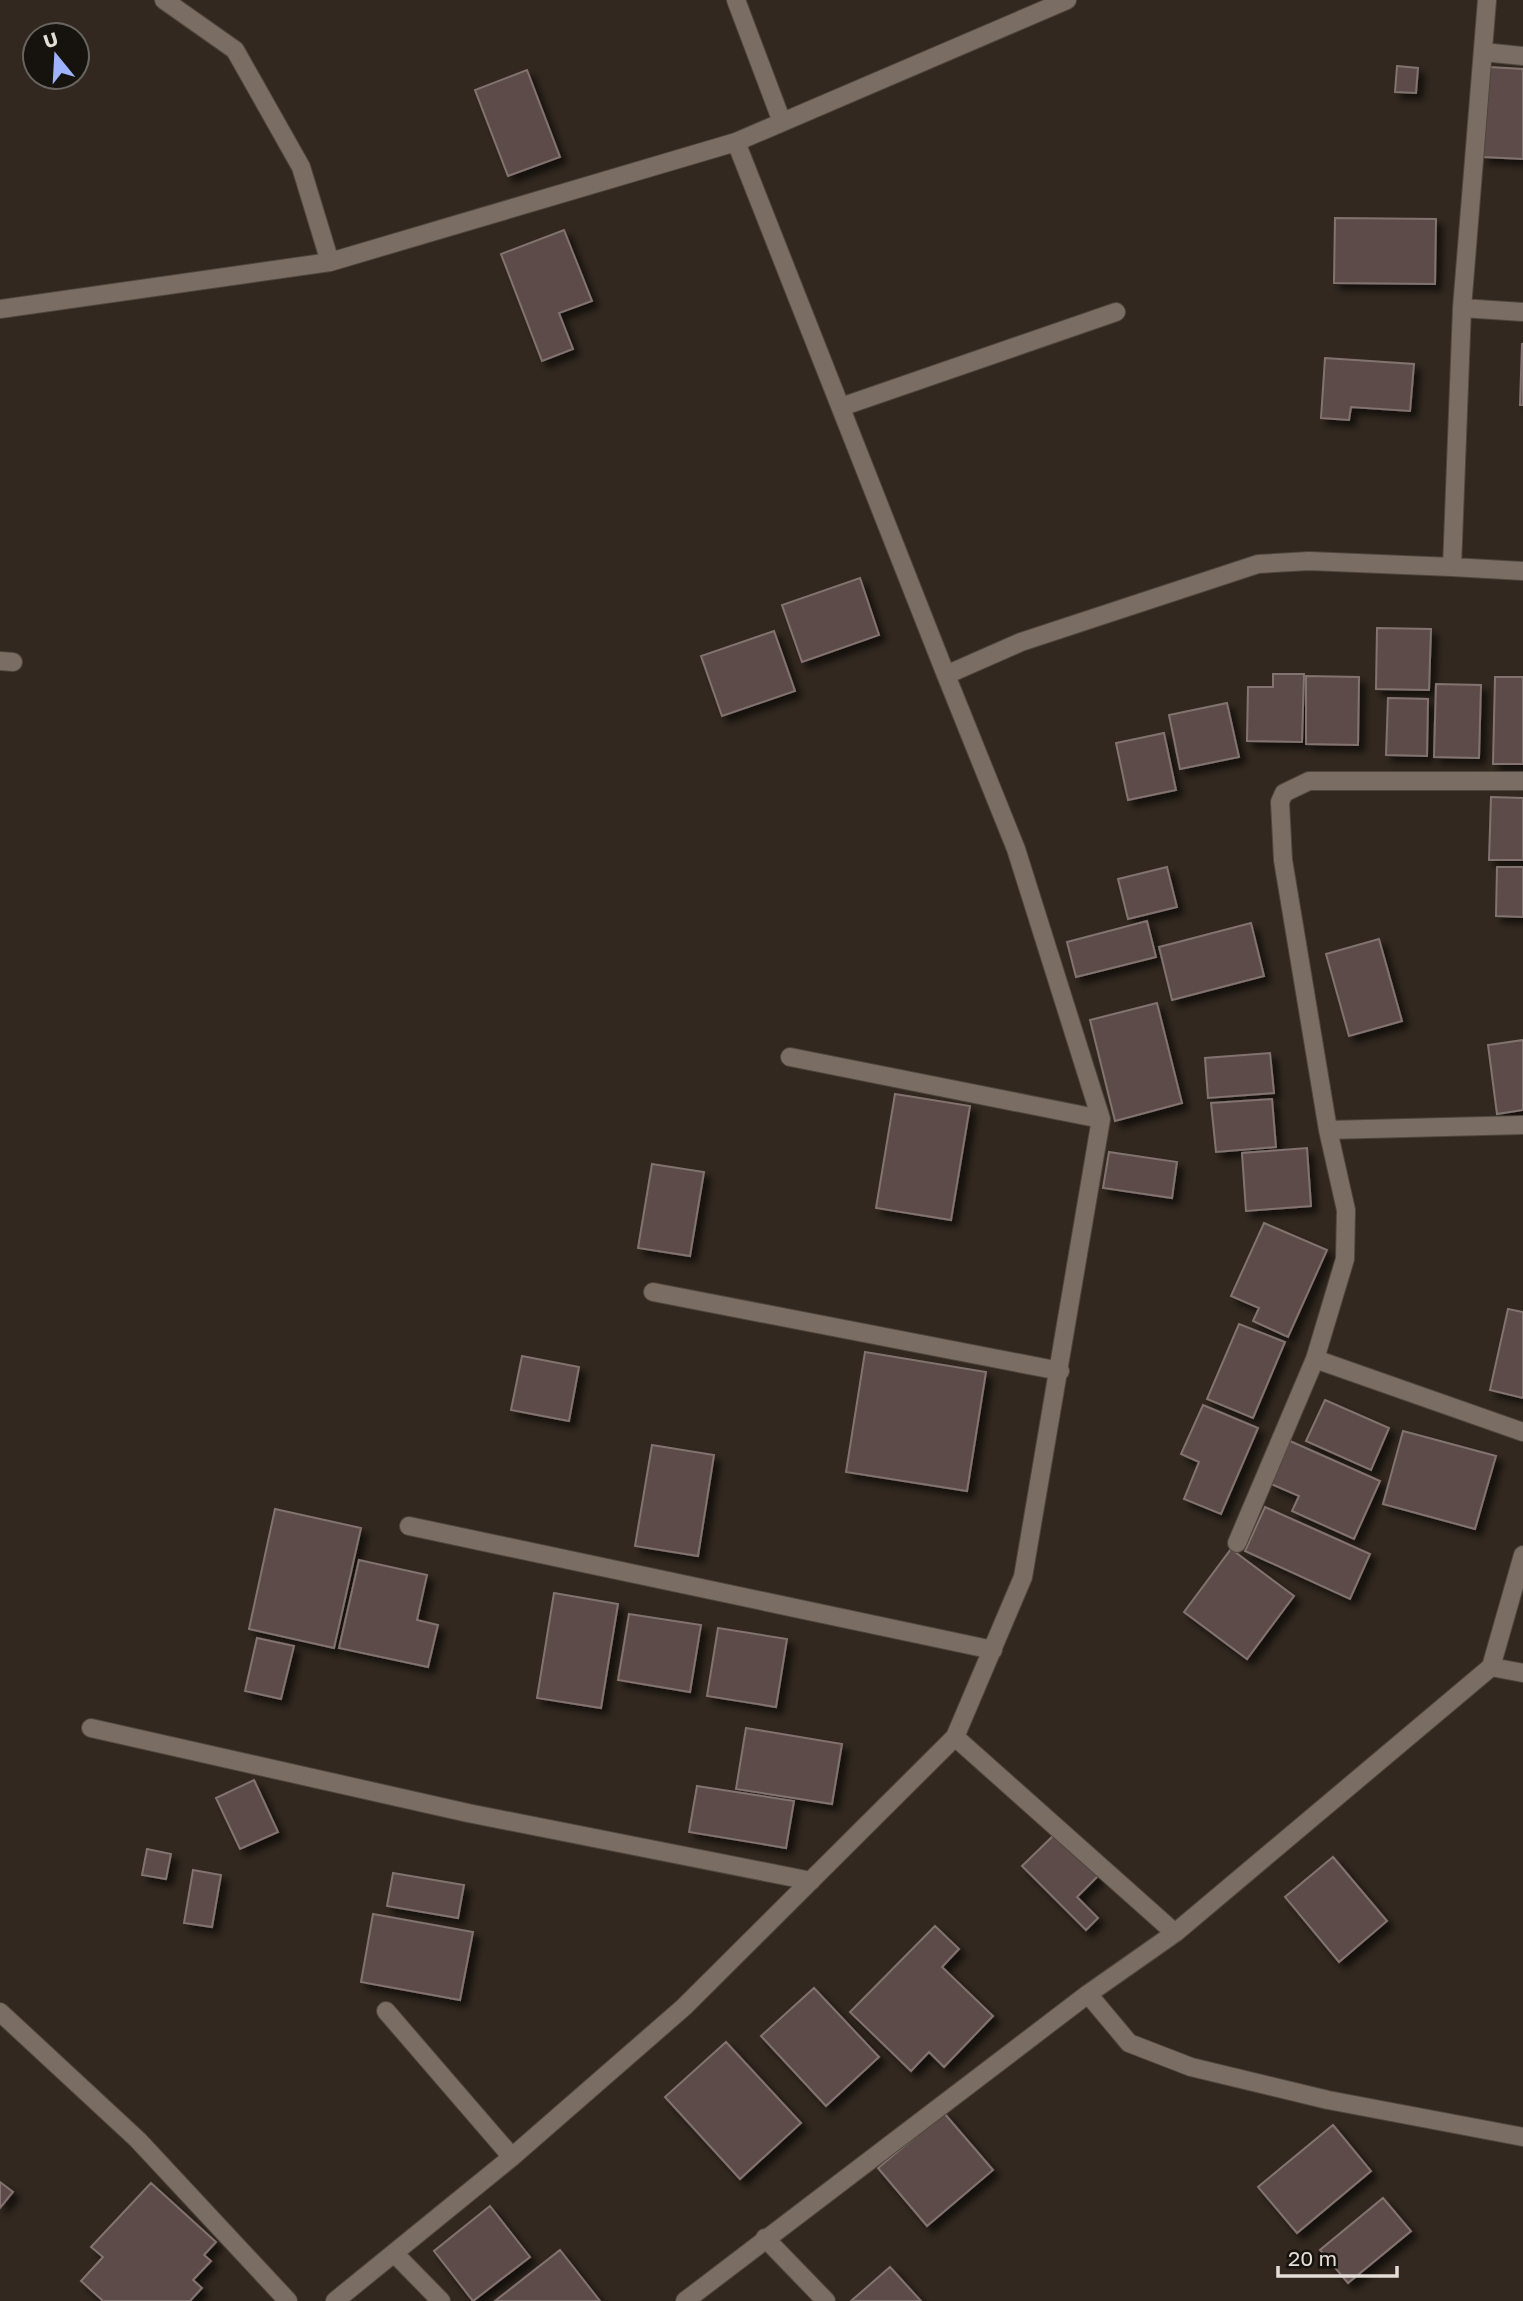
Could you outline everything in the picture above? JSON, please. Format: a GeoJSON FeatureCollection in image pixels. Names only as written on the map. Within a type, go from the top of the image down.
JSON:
{"type":"FeatureCollection","features":[{"type":"Feature","properties":{"kind":"street"},"geometry":{"type":"LineString","coordinates":[[164,0],[235,50],[301,167],[330,262]]}},
{"type":"Feature","properties":{"kind":"street"},"geometry":{"type":"LineString","coordinates":[[736,0],[782,122]]}},
{"type":"Feature","properties":{"kind":"street"},"geometry":{"type":"LineString","coordinates":[[0,309],[330,262],[736,142],[1067,0]]}},
{"type":"Feature","properties":{"kind":"street"},"geometry":{"type":"LineString","coordinates":[[1452,567],[1462,308],[1487,0]]}},
{"type":"Feature","properties":{"kind":"street"},"geometry":{"type":"LineString","coordinates":[[1483,52],[1523,56]]}},
{"type":"Feature","properties":{"kind":"street"},"geometry":{"type":"LineString","coordinates":[[335,2301],[512,2157],[684,2007],[955,1737],[1023,1577],[1101,1119],[1016,849],[736,142]]}},
{"type":"Feature","properties":{"kind":"street"},"geometry":{"type":"LineString","coordinates":[[1462,308],[1523,312]]}},
{"type":"Feature","properties":{"kind":"street"},"geometry":{"type":"LineString","coordinates":[[841,407],[1116,312]]}},
{"type":"Feature","properties":{"kind":"street"},"geometry":{"type":"LineString","coordinates":[[946,675],[1021,642],[1258,564],[1309,561],[1523,570]]}},
{"type":"Feature","properties":{"kind":"street"},"geometry":{"type":"LineString","coordinates":[[1237,1544],[1315,1359],[1345,1259],[1346,1210],[1328,1130],[1283,860],[1280,802],[1284,793],[1309,781],[1523,781]]}},
{"type":"Feature","properties":{"kind":"street"},"geometry":{"type":"LineString","coordinates":[[790,1057],[1101,1119]]}},
{"type":"Feature","properties":{"kind":"street"},"geometry":{"type":"LineString","coordinates":[[1328,1130],[1523,1125]]}},
{"type":"Feature","properties":{"kind":"street"},"geometry":{"type":"LineString","coordinates":[[653,1292],[1060,1371]]}},
{"type":"Feature","properties":{"kind":"street"},"geometry":{"type":"LineString","coordinates":[[1315,1359],[1523,1432]]}},
{"type":"Feature","properties":{"kind":"street"},"geometry":{"type":"LineString","coordinates":[[409,1526],[993,1650]]}},
{"type":"Feature","properties":{"kind":"street"},"geometry":{"type":"LineString","coordinates":[[685,2301],[1088,1994],[1175,1933],[1491,1667],[1523,1555]]}},
{"type":"Feature","properties":{"kind":"street"},"geometry":{"type":"LineString","coordinates":[[1491,1667],[1523,1674]]}},
{"type":"Feature","properties":{"kind":"street"},"geometry":{"type":"LineString","coordinates":[[91,1728],[468,1813],[811,1881]]}},
{"type":"Feature","properties":{"kind":"street"},"geometry":{"type":"LineString","coordinates":[[955,1737],[1175,1933]]}},
{"type":"Feature","properties":{"kind":"street"},"geometry":{"type":"LineString","coordinates":[[1088,1994],[1129,2043],[1191,2067],[1328,2100],[1523,2137]]}},
{"type":"Feature","properties":{"kind":"street"},"geometry":{"type":"LineString","coordinates":[[386,2011],[512,2157]]}},
{"type":"Feature","properties":{"kind":"street"},"geometry":{"type":"LineString","coordinates":[[0,2012],[138,2140],[288,2301]]}},
{"type":"Feature","properties":{"kind":"street"},"geometry":{"type":"LineString","coordinates":[[765,2238],[826,2301]]}},
{"type":"Feature","properties":{"kind":"street"},"geometry":{"type":"LineString","coordinates":[[395,2254],[441,2301]]}},
{"type":"Feature","properties":{"kind":"building"},"geometry":{"type":"Polygon","coordinates":[[[1397,66],[1418,68],[1416,93],[1395,92],[1397,66]]]}},
{"type":"Feature","properties":{"kind":"building"},"geometry":{"type":"Polygon","coordinates":[[[1489,67],[1523,69],[1523,159],[1483,157],[1489,67]]]}},
{"type":"Feature","properties":{"kind":"building"},"geometry":{"type":"Polygon","coordinates":[[[527,70],[560,157],[508,176],[475,90],[527,70]]]}},
{"type":"Feature","properties":{"kind":"building"},"geometry":{"type":"Polygon","coordinates":[[[1335,218],[1436,219],[1435,284],[1334,283],[1335,218]]]}},
{"type":"Feature","properties":{"kind":"building"},"geometry":{"type":"Polygon","coordinates":[[[564,230],[592,301],[559,313],[573,349],[542,361],[501,254],[564,230]]]}},
{"type":"Feature","properties":{"kind":"building"},"geometry":{"type":"Polygon","coordinates":[[[1522,344],[1523,405],[1520,405],[1522,344]]]}},
{"type":"Feature","properties":{"kind":"building"},"geometry":{"type":"Polygon","coordinates":[[[1325,358],[1414,364],[1410,411],[1351,407],[1349,420],[1321,418],[1325,358]]]}},
{"type":"Feature","properties":{"kind":"building"},"geometry":{"type":"Polygon","coordinates":[[[860,578],[879,635],[802,662],[782,605],[860,578]]]}},
{"type":"Feature","properties":{"kind":"building"},"geometry":{"type":"Polygon","coordinates":[[[1377,628],[1431,629],[1429,690],[1376,689],[1377,628]]]}},
{"type":"Feature","properties":{"kind":"building"},"geometry":{"type":"Polygon","coordinates":[[[774,631],[795,691],[722,716],[701,656],[774,631]]]}},
{"type":"Feature","properties":{"kind":"building"},"geometry":{"type":"Polygon","coordinates":[[[1273,674],[1304,674],[1302,742],[1247,741],[1248,687],[1273,687],[1273,674]]]}},
{"type":"Feature","properties":{"kind":"building"},"geometry":{"type":"Polygon","coordinates":[[[1306,676],[1359,677],[1358,745],[1306,744],[1306,676]]]}},
{"type":"Feature","properties":{"kind":"building"},"geometry":{"type":"Polygon","coordinates":[[[1495,677],[1523,677],[1523,764],[1493,764],[1495,677]]]}},
{"type":"Feature","properties":{"kind":"building"},"geometry":{"type":"Polygon","coordinates":[[[1436,684],[1481,685],[1479,758],[1434,757],[1436,684]]]}},
{"type":"Feature","properties":{"kind":"building"},"geometry":{"type":"Polygon","coordinates":[[[1388,698],[1428,699],[1427,756],[1386,755],[1388,698]]]}},
{"type":"Feature","properties":{"kind":"building"},"geometry":{"type":"Polygon","coordinates":[[[1227,703],[1239,757],[1180,769],[1169,715],[1227,703]]]}},
{"type":"Feature","properties":{"kind":"building"},"geometry":{"type":"Polygon","coordinates":[[[1164,733],[1176,790],[1128,800],[1116,743],[1164,733]]]}},
{"type":"Feature","properties":{"kind":"building"},"geometry":{"type":"Polygon","coordinates":[[[1491,797],[1523,798],[1523,860],[1489,860],[1491,797]]]}},
{"type":"Feature","properties":{"kind":"building"},"geometry":{"type":"Polygon","coordinates":[[[1167,867],[1177,907],[1128,919],[1118,879],[1167,867]]]}},
{"type":"Feature","properties":{"kind":"building"},"geometry":{"type":"Polygon","coordinates":[[[1497,867],[1523,867],[1523,917],[1496,916],[1497,867]]]}},
{"type":"Feature","properties":{"kind":"building"},"geometry":{"type":"Polygon","coordinates":[[[1147,921],[1156,957],[1076,977],[1067,942],[1147,921]]]}},
{"type":"Feature","properties":{"kind":"building"},"geometry":{"type":"Polygon","coordinates":[[[1251,923],[1264,976],[1172,1000],[1159,947],[1251,923]]]}},
{"type":"Feature","properties":{"kind":"building"},"geometry":{"type":"Polygon","coordinates":[[[1379,939],[1402,1021],[1349,1036],[1326,954],[1379,939]]]}},
{"type":"Feature","properties":{"kind":"building"},"geometry":{"type":"Polygon","coordinates":[[[1157,1003],[1182,1103],[1115,1121],[1090,1020],[1157,1003]]]}},
{"type":"Feature","properties":{"kind":"building"},"geometry":{"type":"Polygon","coordinates":[[[1523,1040],[1523,1110],[1497,1114],[1488,1045],[1523,1040]]]}},
{"type":"Feature","properties":{"kind":"building"},"geometry":{"type":"Polygon","coordinates":[[[1270,1053],[1274,1093],[1208,1098],[1205,1058],[1270,1053]]]}},
{"type":"Feature","properties":{"kind":"building"},"geometry":{"type":"Polygon","coordinates":[[[895,1094],[970,1106],[951,1220],[876,1208],[895,1094]]]}},
{"type":"Feature","properties":{"kind":"building"},"geometry":{"type":"Polygon","coordinates":[[[1272,1099],[1276,1147],[1216,1152],[1211,1103],[1272,1099]]]}},
{"type":"Feature","properties":{"kind":"building"},"geometry":{"type":"Polygon","coordinates":[[[1307,1148],[1311,1206],[1246,1211],[1242,1153],[1307,1148]]]}},
{"type":"Feature","properties":{"kind":"building"},"geometry":{"type":"Polygon","coordinates":[[[1109,1152],[1177,1162],[1172,1198],[1103,1188],[1109,1152]]]}},
{"type":"Feature","properties":{"kind":"building"},"geometry":{"type":"Polygon","coordinates":[[[652,1164],[704,1172],[690,1256],[638,1248],[652,1164]]]}},
{"type":"Feature","properties":{"kind":"building"},"geometry":{"type":"Polygon","coordinates":[[[1264,1223],[1327,1250],[1288,1337],[1253,1321],[1259,1308],[1231,1296],[1264,1223]]]}},
{"type":"Feature","properties":{"kind":"building"},"geometry":{"type":"Polygon","coordinates":[[[1508,1309],[1523,1312],[1523,1398],[1490,1390],[1508,1309]]]}},
{"type":"Feature","properties":{"kind":"building"},"geometry":{"type":"Polygon","coordinates":[[[1239,1324],[1285,1342],[1253,1418],[1207,1399],[1239,1324]]]}},
{"type":"Feature","properties":{"kind":"building"},"geometry":{"type":"Polygon","coordinates":[[[865,1352],[986,1372],[967,1491],[846,1472],[865,1352]]]}},
{"type":"Feature","properties":{"kind":"building"},"geometry":{"type":"Polygon","coordinates":[[[522,1356],[579,1367],[569,1421],[511,1410],[522,1356]]]}},
{"type":"Feature","properties":{"kind":"building"},"geometry":{"type":"Polygon","coordinates":[[[1325,1400],[1389,1428],[1371,1470],[1306,1441],[1325,1400]]]}},
{"type":"Feature","properties":{"kind":"building"},"geometry":{"type":"Polygon","coordinates":[[[1203,1405],[1258,1428],[1221,1514],[1184,1499],[1199,1462],[1181,1454],[1203,1405]]]}},
{"type":"Feature","properties":{"kind":"building"},"geometry":{"type":"Polygon","coordinates":[[[1403,1431],[1496,1456],[1475,1529],[1383,1504],[1403,1431]]]}},
{"type":"Feature","properties":{"kind":"building"},"geometry":{"type":"Polygon","coordinates":[[[1290,1441],[1380,1481],[1354,1539],[1292,1511],[1299,1496],[1271,1484],[1290,1441]]]}},
{"type":"Feature","properties":{"kind":"building"},"geometry":{"type":"Polygon","coordinates":[[[652,1445],[714,1455],[698,1556],[635,1546],[652,1445]]]}},
{"type":"Feature","properties":{"kind":"building"},"geometry":{"type":"Polygon","coordinates":[[[1265,1507],[1370,1554],[1350,1599],[1245,1551],[1265,1507]]]}},
{"type":"Feature","properties":{"kind":"building"},"geometry":{"type":"Polygon","coordinates":[[[275,1509],[361,1528],[334,1648],[249,1629],[275,1509]]]}},
{"type":"Feature","properties":{"kind":"building"},"geometry":{"type":"Polygon","coordinates":[[[1231,1549],[1294,1596],[1247,1659],[1184,1612],[1231,1549]]]}},
{"type":"Feature","properties":{"kind":"building"},"geometry":{"type":"Polygon","coordinates":[[[359,1560],[427,1575],[417,1620],[438,1625],[428,1667],[339,1648],[359,1560]]]}},
{"type":"Feature","properties":{"kind":"building"},"geometry":{"type":"Polygon","coordinates":[[[554,1593],[618,1604],[601,1708],[537,1698],[554,1593]]]}},
{"type":"Feature","properties":{"kind":"building"},"geometry":{"type":"Polygon","coordinates":[[[629,1614],[701,1625],[690,1692],[618,1680],[629,1614]]]}},
{"type":"Feature","properties":{"kind":"building"},"geometry":{"type":"Polygon","coordinates":[[[718,1628],[787,1639],[776,1707],[707,1696],[718,1628]]]}},
{"type":"Feature","properties":{"kind":"building"},"geometry":{"type":"Polygon","coordinates":[[[257,1638],[294,1646],[281,1699],[245,1691],[257,1638]]]}},
{"type":"Feature","properties":{"kind":"building"},"geometry":{"type":"Polygon","coordinates":[[[746,1728],[842,1744],[832,1804],[736,1789],[746,1728]]]}},
{"type":"Feature","properties":{"kind":"building"},"geometry":{"type":"Polygon","coordinates":[[[254,1780],[278,1832],[240,1849],[216,1798],[254,1780]]]}},
{"type":"Feature","properties":{"kind":"building"},"geometry":{"type":"Polygon","coordinates":[[[697,1786],[794,1801],[786,1848],[689,1832],[697,1786]]]}},
{"type":"Feature","properties":{"kind":"building"},"geometry":{"type":"Polygon","coordinates":[[[1055,1834],[1098,1876],[1077,1897],[1098,1918],[1086,1930],[1022,1866],[1055,1834]]]}},
{"type":"Feature","properties":{"kind":"building"},"geometry":{"type":"Polygon","coordinates":[[[147,1849],[171,1854],[166,1879],[142,1875],[147,1849]]]}},
{"type":"Feature","properties":{"kind":"building"},"geometry":{"type":"Polygon","coordinates":[[[1333,1857],[1387,1921],[1339,1962],[1285,1897],[1333,1857]]]}},
{"type":"Feature","properties":{"kind":"building"},"geometry":{"type":"Polygon","coordinates":[[[193,1870],[221,1875],[212,1927],[184,1923],[193,1870]]]}},
{"type":"Feature","properties":{"kind":"building"},"geometry":{"type":"Polygon","coordinates":[[[393,1873],[464,1885],[458,1918],[387,1906],[393,1873]]]}},
{"type":"Feature","properties":{"kind":"building"},"geometry":{"type":"Polygon","coordinates":[[[373,1914],[473,1932],[460,2000],[361,1982],[373,1914]]]}},
{"type":"Feature","properties":{"kind":"building"},"geometry":{"type":"Polygon","coordinates":[[[935,1926],[959,1949],[942,1967],[993,2016],[944,2067],[929,2052],[911,2071],[850,2012],[935,1926]]]}},
{"type":"Feature","properties":{"kind":"building"},"geometry":{"type":"Polygon","coordinates":[[[814,1988],[879,2057],[826,2106],[761,2036],[814,1988]]]}},
{"type":"Feature","properties":{"kind":"building"},"geometry":{"type":"Polygon","coordinates":[[[726,2042],[801,2123],[740,2179],[665,2097],[726,2042]]]}},
{"type":"Feature","properties":{"kind":"building"},"geometry":{"type":"Polygon","coordinates":[[[944,2113],[993,2170],[927,2226],[878,2168],[944,2113]]]}},
{"type":"Feature","properties":{"kind":"building"},"geometry":{"type":"Polygon","coordinates":[[[1333,2125],[1371,2171],[1297,2233],[1258,2187],[1333,2125]]]}},
{"type":"Feature","properties":{"kind":"building"},"geometry":{"type":"Polygon","coordinates":[[[0,2182],[13,2192],[0,2208],[0,2182]]]}},
{"type":"Feature","properties":{"kind":"building"},"geometry":{"type":"Polygon","coordinates":[[[151,2183],[216,2242],[204,2255],[211,2261],[193,2280],[202,2288],[190,2301],[103,2301],[81,2281],[103,2257],[91,2247],[151,2183]]]}},
{"type":"Feature","properties":{"kind":"building"},"geometry":{"type":"Polygon","coordinates":[[[1383,2198],[1411,2231],[1348,2283],[1320,2250],[1383,2198]]]}},
{"type":"Feature","properties":{"kind":"building"},"geometry":{"type":"Polygon","coordinates":[[[490,2206],[530,2257],[473,2301],[434,2251],[490,2206]]]}},
{"type":"Feature","properties":{"kind":"building"},"geometry":{"type":"Polygon","coordinates":[[[560,2250],[600,2301],[495,2301],[560,2250]]]}},
{"type":"Feature","properties":{"kind":"building"},"geometry":{"type":"Polygon","coordinates":[[[890,2267],[921,2301],[851,2301],[890,2267]]]}}]}
